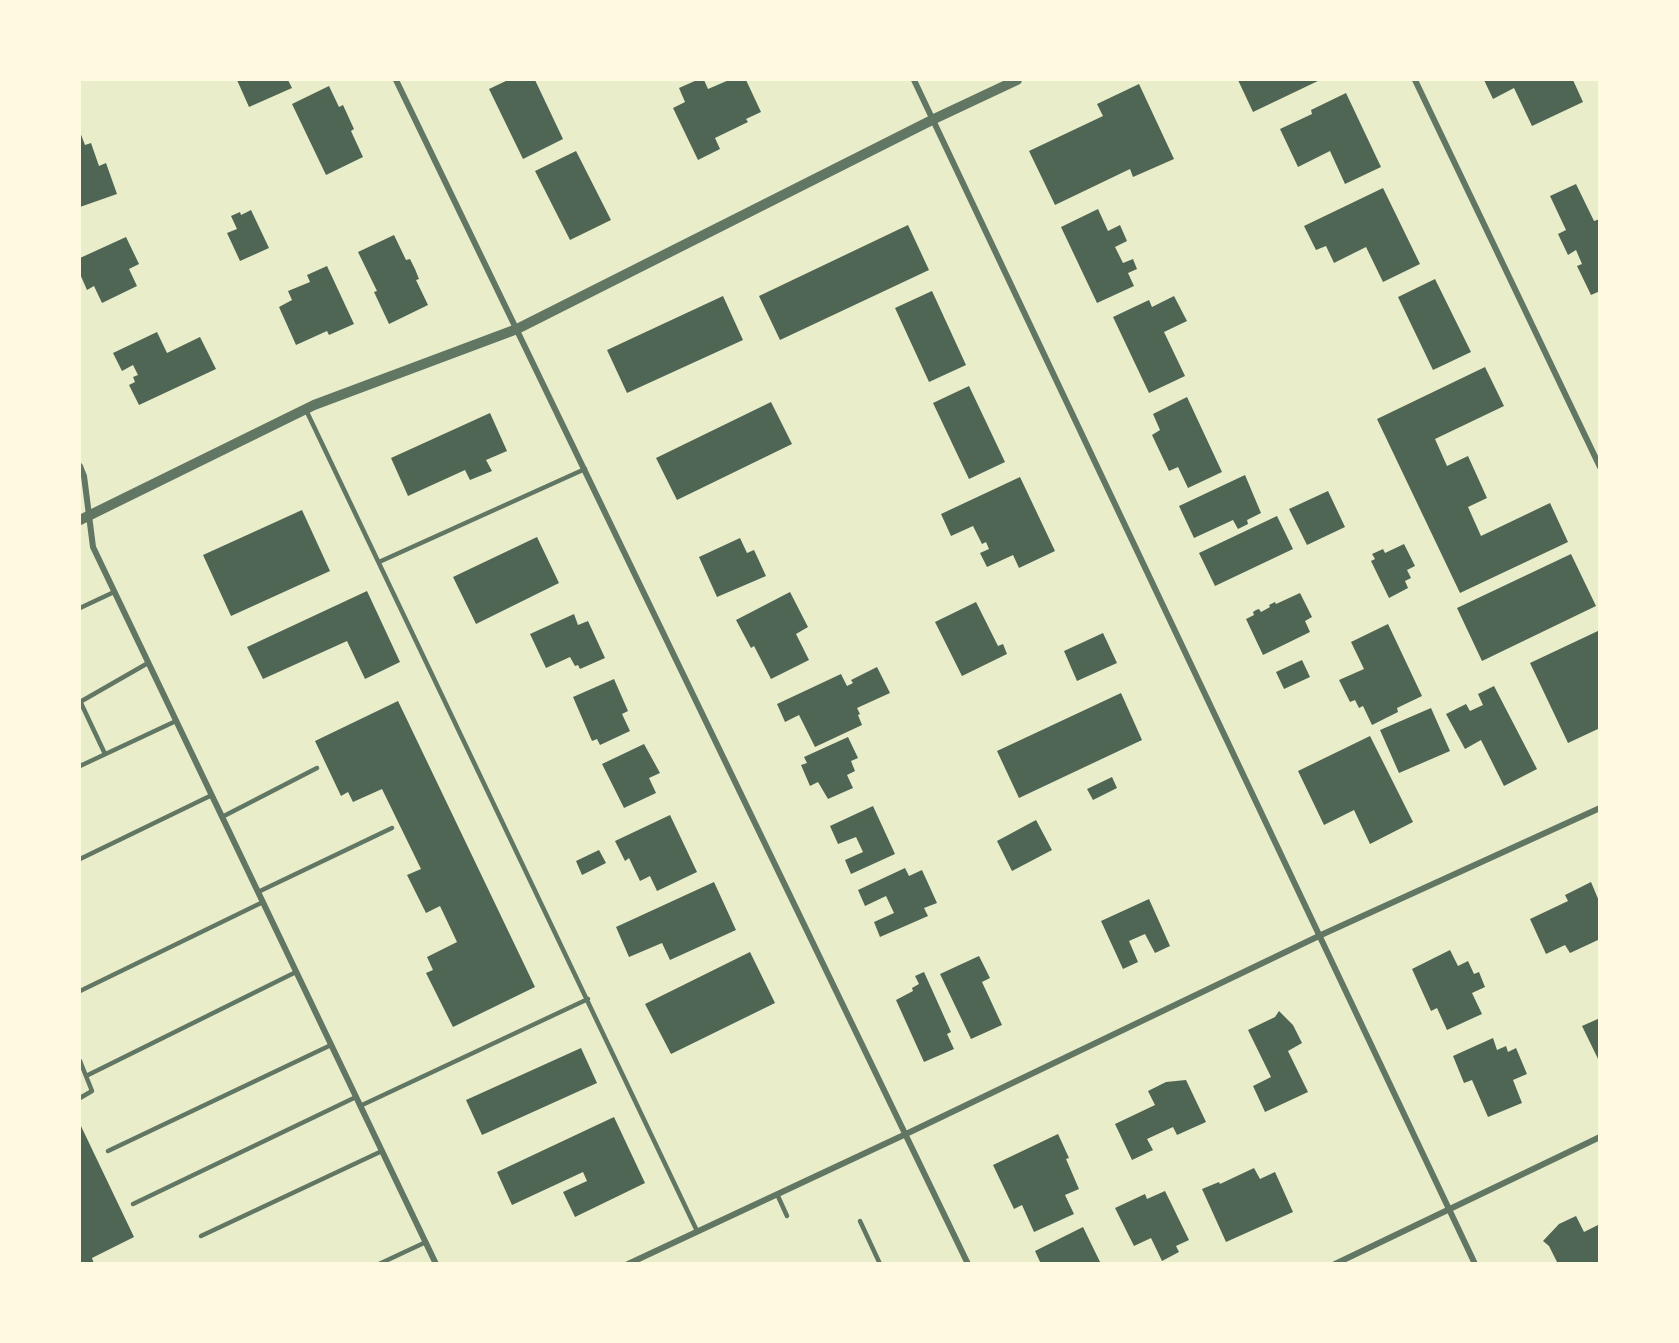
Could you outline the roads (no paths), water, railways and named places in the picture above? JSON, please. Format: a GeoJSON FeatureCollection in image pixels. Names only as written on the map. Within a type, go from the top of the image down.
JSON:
{"type":"FeatureCollection","features":[{"type":"Feature","properties":{"kind":"street"},"geometry":{"type":"LineString","coordinates":[[396,80],[968,1263]]}},
{"type":"Feature","properties":{"kind":"street"},"geometry":{"type":"LineString","coordinates":[[914,80],[1475,1263]]}},
{"type":"Feature","properties":{"kind":"street"},"geometry":{"type":"LineString","coordinates":[[80,520],[306,409],[517,329],[934,119],[1017,80]]}},
{"type":"Feature","properties":{"kind":"street"},"geometry":{"type":"LineString","coordinates":[[1415,80],[1599,467]]}},
{"type":"Feature","properties":{"kind":"street"},"geometry":{"type":"LineString","coordinates":[[80,466],[84,476],[93,547],[436,1263]]}},
{"type":"Feature","properties":{"kind":"street"},"geometry":{"type":"LineString","coordinates":[[628,1263],[906,1134],[1321,935],[1599,808]]}},
{"type":"Feature","properties":{"kind":"street"},"geometry":{"type":"LineString","coordinates":[[1335,1263],[1599,1137]]}},
{"type":"Feature","properties":{"kind":"lane"},"geometry":{"type":"LineString","coordinates":[[306,409],[698,1231]]}},
{"type":"Feature","properties":{"kind":"lane"},"geometry":{"type":"LineString","coordinates":[[380,562],[585,469]]}},
{"type":"Feature","properties":{"kind":"lane"},"geometry":{"type":"LineString","coordinates":[[80,608],[114,592]]}},
{"type":"Feature","properties":{"kind":"lane"},"geometry":{"type":"LineString","coordinates":[[105,754],[80,702],[148,663]]}},
{"type":"Feature","properties":{"kind":"lane"},"geometry":{"type":"LineString","coordinates":[[80,766],[176,722]]}},
{"type":"Feature","properties":{"kind":"lane"},"geometry":{"type":"LineString","coordinates":[[222,817],[317,768]]}},
{"type":"Feature","properties":{"kind":"lane"},"geometry":{"type":"LineString","coordinates":[[80,859],[212,795]]}},
{"type":"Feature","properties":{"kind":"lane"},"geometry":{"type":"LineString","coordinates":[[258,892],[392,828]]}},
{"type":"Feature","properties":{"kind":"lane"},"geometry":{"type":"LineString","coordinates":[[80,991],[263,903]]}},
{"type":"Feature","properties":{"kind":"lane"},"geometry":{"type":"LineString","coordinates":[[86,1076],[296,972]]}},
{"type":"Feature","properties":{"kind":"lane"},"geometry":{"type":"LineString","coordinates":[[360,1106],[588,999]]}},
{"type":"Feature","properties":{"kind":"lane"},"geometry":{"type":"LineString","coordinates":[[108,1151],[331,1045]]}},
{"type":"Feature","properties":{"kind":"lane"},"geometry":{"type":"LineString","coordinates":[[80,1061],[92,1091],[80,1098]]}},
{"type":"Feature","properties":{"kind":"lane"},"geometry":{"type":"LineString","coordinates":[[133,1204],[356,1097]]}},
{"type":"Feature","properties":{"kind":"lane"},"geometry":{"type":"LineString","coordinates":[[201,1236],[382,1151]]}},
{"type":"Feature","properties":{"kind":"lane"},"geometry":{"type":"LineString","coordinates":[[777,1194],[787,1216]]}},
{"type":"Feature","properties":{"kind":"lane"},"geometry":{"type":"LineString","coordinates":[[860,1221],[880,1263]]}},
{"type":"Feature","properties":{"kind":"lane"},"geometry":{"type":"LineString","coordinates":[[379,1263],[426,1242]]}}]}
